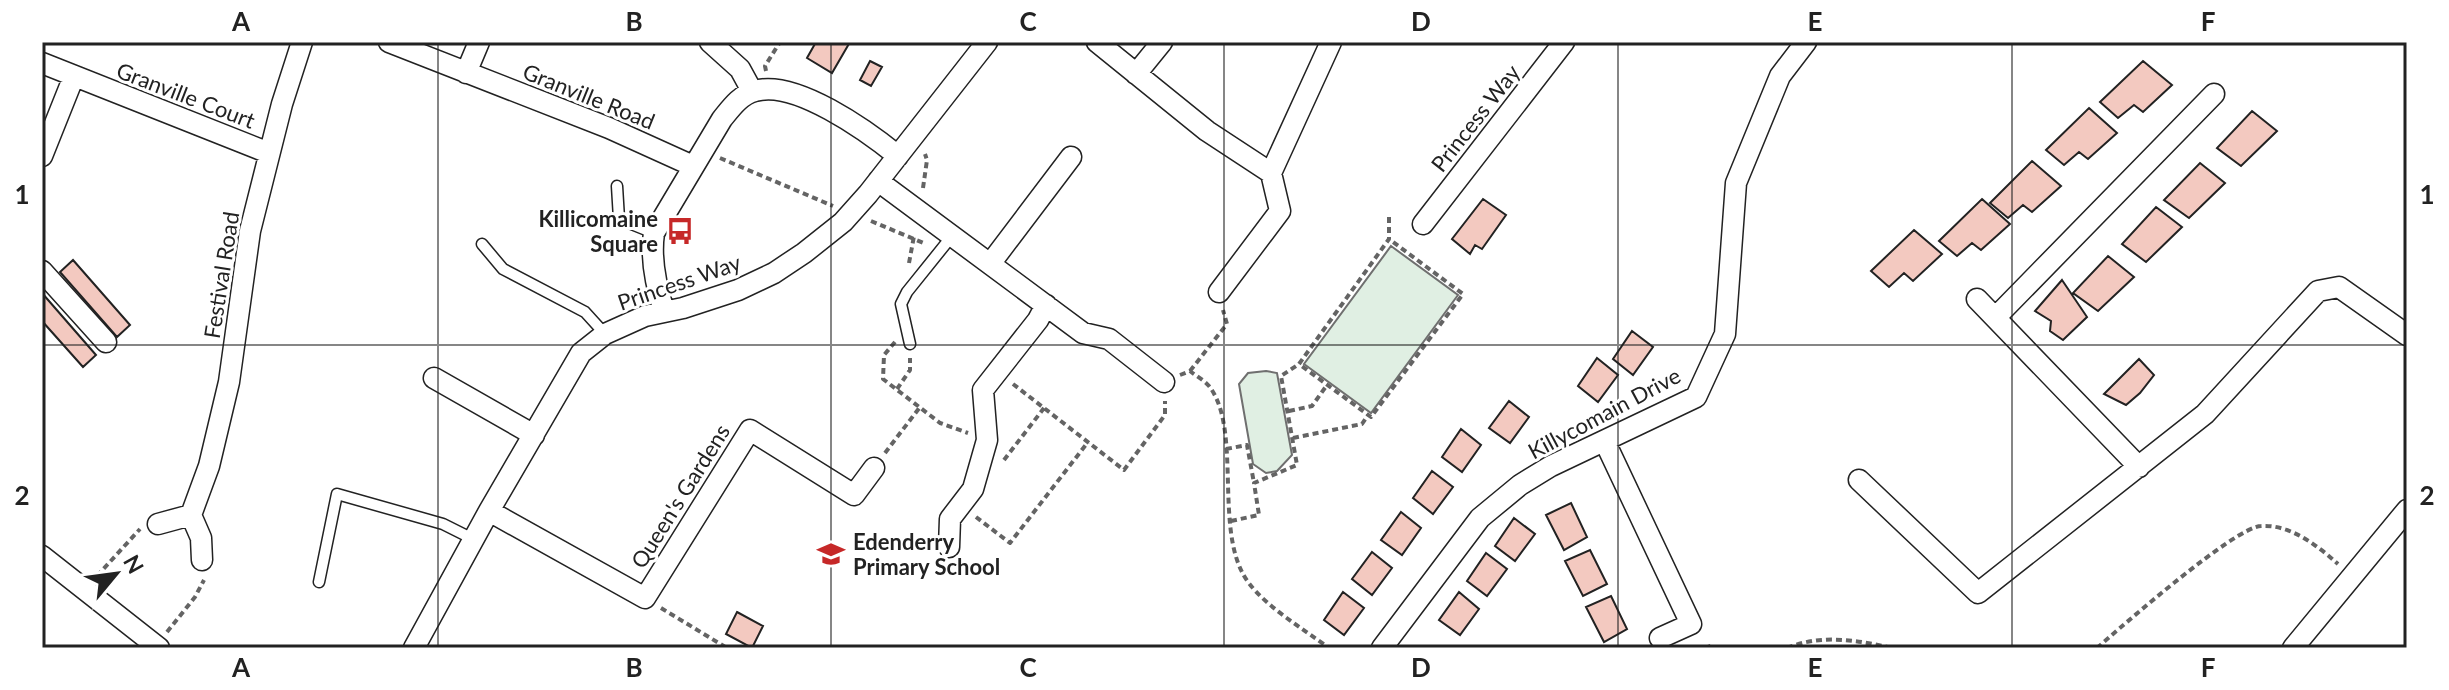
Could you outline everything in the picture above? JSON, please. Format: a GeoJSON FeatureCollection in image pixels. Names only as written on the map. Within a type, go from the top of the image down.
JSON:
{"type":"FeatureCollection","features":[{"type":"Feature","properties":{"kind":"street","name":"Festival Road"},"geometry":{"type":"LineString","coordinates":[[191,515],[209,466],[229,382],[250,231],[302,42]]}},
{"type":"Feature","properties":{"kind":"street","name":"Granville Road"},"geometry":{"type":"LineString","coordinates":[[389,42],[609,128],[698,159]]}},
{"type":"Feature","properties":{"kind":"street"},"geometry":{"type":"LineString","coordinates":[[466,73],[479,42]]}},
{"type":"Feature","properties":{"kind":"street"},"geometry":{"type":"LineString","coordinates":[[710,42],[762,90]]}},
{"type":"Feature","properties":{"kind":"street","name":"Princess Way"},"geometry":{"type":"LineString","coordinates":[[422,645],[473,539],[581,353],[605,334],[645,316],[683,308],[738,290],[774,273],[804,253],[851,213],[987,42]]}},
{"type":"Feature","properties":{"kind":"street"},"geometry":{"type":"LineString","coordinates":[[1097,42],[1207,131],[1271,173]]}},
{"type":"Feature","properties":{"kind":"street"},"geometry":{"type":"LineString","coordinates":[[1136,74],[1162,42]]}},
{"type":"Feature","properties":{"kind":"street"},"geometry":{"type":"LineString","coordinates":[[1219,292],[1280,211],[1271,173],[1331,42]]}},
{"type":"Feature","properties":{"kind":"street","name":"Princess Way"},"geometry":{"type":"LineString","coordinates":[[1423,224],[1564,42]]}},
{"type":"Feature","properties":{"kind":"street","name":"Killycomain Drive"},"geometry":{"type":"LineString","coordinates":[[1382,648],[1480,518],[1520,485],[1551,466],[1696,397],[1725,334],[1736,183],[1780,76],[1806,42]]}},
{"type":"Feature","properties":{"kind":"street","name":"Granville Court"},"geometry":{"type":"LineString","coordinates":[[42,63],[269,153]]}},
{"type":"Feature","properties":{"kind":"street"},"geometry":{"type":"LineString","coordinates":[[42,156],[74,76]]}},
{"type":"Feature","properties":{"kind":"street"},"geometry":{"type":"LineString","coordinates":[[664,311],[653,258],[654,233],[736,102],[762,90],[791,91],[865,130],[898,156]]}},
{"type":"Feature","properties":{"kind":"street"},"geometry":{"type":"LineString","coordinates":[[1996,317],[2214,94]]}},
{"type":"Feature","properties":{"kind":"street"},"geometry":{"type":"LineString","coordinates":[[990,264],[1071,157]]}},
{"type":"Feature","properties":{"kind":"street"},"geometry":{"type":"LineString","coordinates":[[878,181],[946,243],[990,264],[1083,333],[1109,339],[1164,382]]}},
{"type":"Feature","properties":{"kind":"street"},"geometry":{"type":"LineString","coordinates":[[42,271],[106,342]]}},
{"type":"Feature","properties":{"kind":"street"},"geometry":{"type":"LineString","coordinates":[[1859,480],[1978,593],[2205,414],[2318,291],[2339,287],[2407,335]]}},
{"type":"Feature","properties":{"kind":"street"},"geometry":{"type":"LineString","coordinates":[[1977,299],[2139,467]]}},
{"type":"Feature","properties":{"kind":"street"},"geometry":{"type":"LineString","coordinates":[[949,547],[950,519],[973,489],[987,440],[983,390],[1046,305]]}},
{"type":"Feature","properties":{"kind":"street"},"geometry":{"type":"LineString","coordinates":[[434,378],[534,435]]}},
{"type":"Feature","properties":{"kind":"street","name":"Queen's Gardens"},"geometry":{"type":"LineString","coordinates":[[645,598],[750,430],[854,495],[874,468]]}},
{"type":"Feature","properties":{"kind":"street"},"geometry":{"type":"LineString","coordinates":[[1605,442],[1691,624],[1660,638]]}},
{"type":"Feature","properties":{"kind":"street"},"geometry":{"type":"LineString","coordinates":[[2293,648],[2407,510]]}},
{"type":"Feature","properties":{"kind":"street"},"geometry":{"type":"LineString","coordinates":[[489,511],[645,598]]}},
{"type":"Feature","properties":{"kind":"street"},"geometry":{"type":"LineString","coordinates":[[158,524],[191,515],[201,538],[202,560]]}},
{"type":"Feature","properties":{"kind":"street"},"geometry":{"type":"LineString","coordinates":[[46,566],[86,591],[157,647]]}},
{"type":"Feature","properties":{"kind":"lane"},"geometry":{"type":"LineString","coordinates":[[617,186],[619,219],[654,233]]}},
{"type":"Feature","properties":{"kind":"lane"},"geometry":{"type":"LineString","coordinates":[[910,344],[901,304],[946,243]]}},
{"type":"Feature","properties":{"kind":"lane"},"geometry":{"type":"LineString","coordinates":[[482,244],[503,269],[585,312],[605,334]]}},
{"type":"Feature","properties":{"kind":"lane"},"geometry":{"type":"LineString","coordinates":[[319,582],[337,494],[443,524],[473,539]]}},
{"type":"Feature","properties":{"kind":"path"},"geometry":{"type":"LineString","coordinates":[[762,90],[765,66],[780,42]]}},
{"type":"Feature","properties":{"kind":"path"},"geometry":{"type":"LineString","coordinates":[[698,159],[946,243]]}},
{"type":"Feature","properties":{"kind":"path"},"geometry":{"type":"LineString","coordinates":[[1254,483],[1297,465],[1281,376],[1299,364],[1389,239],[1389,217]]}},
{"type":"Feature","properties":{"kind":"path"},"geometry":{"type":"LineString","coordinates":[[1299,364],[1371,417],[1463,294],[1389,239]]}},
{"type":"Feature","properties":{"kind":"path"},"geometry":{"type":"LineString","coordinates":[[997,372],[1124,470],[1165,415],[1164,382],[1190,371],[1227,324],[1219,292]]}},
{"type":"Feature","properties":{"kind":"path"},"geometry":{"type":"LineString","coordinates":[[906,327],[884,355],[883,379],[940,423],[987,440]]}},
{"type":"Feature","properties":{"kind":"path"},"geometry":{"type":"LineString","coordinates":[[896,389],[910,370],[910,344]]}},
{"type":"Feature","properties":{"kind":"path"},"geometry":{"type":"LineString","coordinates":[[1190,371],[1209,386],[1223,420],[1231,521],[1241,571],[1257,592],[1329,648]]}},
{"type":"Feature","properties":{"kind":"path"},"geometry":{"type":"LineString","coordinates":[[1288,412],[1312,406],[1327,385]]}},
{"type":"Feature","properties":{"kind":"path"},"geometry":{"type":"LineString","coordinates":[[874,468],[920,407]]}},
{"type":"Feature","properties":{"kind":"path"},"geometry":{"type":"LineString","coordinates":[[1001,464],[1044,408]]}},
{"type":"Feature","properties":{"kind":"path"},"geometry":{"type":"LineString","coordinates":[[1292,438],[1362,424],[1368,415]]}},
{"type":"Feature","properties":{"kind":"path"},"geometry":{"type":"LineString","coordinates":[[961,505],[1010,543],[1088,442]]}},
{"type":"Feature","properties":{"kind":"path"},"geometry":{"type":"LineString","coordinates":[[1226,449],[1247,445],[1259,515],[1231,521]]}},
{"type":"Feature","properties":{"kind":"path"},"geometry":{"type":"LineString","coordinates":[[86,591],[140,528],[158,524]]}},
{"type":"Feature","properties":{"kind":"path"},"geometry":{"type":"LineString","coordinates":[[2097,648],[2215,552],[2260,525],[2295,534],[2313,544],[2352,576]]}},
{"type":"Feature","properties":{"kind":"path"},"geometry":{"type":"LineString","coordinates":[[157,647],[195,597],[208,572],[202,560]]}},
{"type":"Feature","properties":{"kind":"path"},"geometry":{"type":"LineString","coordinates":[[645,598],[727,648]]}},
{"type":"Feature","properties":{"kind":"path"},"geometry":{"type":"LineString","coordinates":[[1787,648],[1832,638],[1892,648]]}},
{"type":"Feature","properties":{"kind":"path"},"geometry":{"type":"LineString","coordinates":[[1705,648],[1713,645],[1714,648]]}},
{"type":"Feature","properties":{"kind":"green space"},"geometry":{"type":"Polygon","coordinates":[[[1391,246],[1458,295],[1371,413],[1304,364],[1391,246]]]}},
{"type":"Feature","properties":{"kind":"green space"},"geometry":{"type":"Polygon","coordinates":[[[1248,373],[1277,373],[1292,455],[1277,471],[1266,473],[1253,464],[1239,384],[1248,373]]]}},
{"type":"Feature","properties":{"kind":"building"},"geometry":{"type":"Polygon","coordinates":[[[816,42],[850,42],[832,73],[807,58],[816,42]]]}},
{"type":"Feature","properties":{"kind":"building"},"geometry":{"type":"Polygon","coordinates":[[[870,61],[882,67],[871,86],[860,80],[870,61]]]}},
{"type":"Feature","properties":{"kind":"building"},"geometry":{"type":"Polygon","coordinates":[[[2143,61],[2172,85],[2143,112],[2134,105],[2118,118],[2100,102],[2143,61]]]}},
{"type":"Feature","properties":{"kind":"building"},"geometry":{"type":"Polygon","coordinates":[[[2089,108],[2117,133],[2088,159],[2079,152],[2064,165],[2046,150],[2089,108]]]}},
{"type":"Feature","properties":{"kind":"building"},"geometry":{"type":"Polygon","coordinates":[[[2252,111],[2277,131],[2241,166],[2217,148],[2252,111]]]}},
{"type":"Feature","properties":{"kind":"building"},"geometry":{"type":"Polygon","coordinates":[[[2032,161],[2061,186],[2032,212],[2023,205],[2008,218],[1990,203],[2032,161]]]}},
{"type":"Feature","properties":{"kind":"building"},"geometry":{"type":"Polygon","coordinates":[[[2200,163],[2225,183],[2189,218],[2164,200],[2200,163]]]}},
{"type":"Feature","properties":{"kind":"building"},"geometry":{"type":"Polygon","coordinates":[[[1483,199],[1506,215],[1482,249],[1475,245],[1470,254],[1452,239],[1483,199]]]}},
{"type":"Feature","properties":{"kind":"building"},"geometry":{"type":"Polygon","coordinates":[[[1982,199],[2010,224],[1981,250],[1972,243],[1957,256],[1939,241],[1982,199]]]}},
{"type":"Feature","properties":{"kind":"building"},"geometry":{"type":"Polygon","coordinates":[[[2156,207],[2182,227],[2146,262],[2122,244],[2156,207]]]}},
{"type":"Feature","properties":{"kind":"building"},"geometry":{"type":"Polygon","coordinates":[[[1914,230],[1942,254],[1913,281],[1904,273],[1889,287],[1871,271],[1914,230]]]}},
{"type":"Feature","properties":{"kind":"building"},"geometry":{"type":"Polygon","coordinates":[[[2108,256],[2134,277],[2098,311],[2073,293],[2108,256]]]}},
{"type":"Feature","properties":{"kind":"building"},"geometry":{"type":"Polygon","coordinates":[[[73,260],[130,325],[117,337],[60,272],[73,260]]]}},
{"type":"Feature","properties":{"kind":"building"},"geometry":{"type":"Polygon","coordinates":[[[2062,280],[2087,317],[2063,340],[2050,331],[2051,321],[2035,311],[2062,280]]]}},
{"type":"Feature","properties":{"kind":"building"},"geometry":{"type":"Polygon","coordinates":[[[42,293],[96,355],[83,367],[42,321],[42,293]]]}},
{"type":"Feature","properties":{"kind":"building"},"geometry":{"type":"Polygon","coordinates":[[[1632,331],[1653,347],[1633,375],[1613,359],[1632,331]]]}},
{"type":"Feature","properties":{"kind":"building"},"geometry":{"type":"Polygon","coordinates":[[[1597,358],[1618,375],[1598,402],[1578,386],[1597,358]]]}},
{"type":"Feature","properties":{"kind":"building"},"geometry":{"type":"Polygon","coordinates":[[[2139,359],[2154,375],[2140,393],[2126,405],[2104,394],[2139,359]]]}},
{"type":"Feature","properties":{"kind":"building"},"geometry":{"type":"Polygon","coordinates":[[[1509,401],[1529,417],[1510,443],[1489,428],[1509,401]]]}},
{"type":"Feature","properties":{"kind":"building"},"geometry":{"type":"Polygon","coordinates":[[[1461,429],[1481,445],[1462,472],[1442,457],[1461,429]]]}},
{"type":"Feature","properties":{"kind":"building"},"geometry":{"type":"Polygon","coordinates":[[[1432,471],[1453,487],[1433,514],[1413,498],[1432,471]]]}},
{"type":"Feature","properties":{"kind":"building"},"geometry":{"type":"Polygon","coordinates":[[[1571,503],[1587,537],[1564,550],[1546,515],[1571,503]]]}},
{"type":"Feature","properties":{"kind":"building"},"geometry":{"type":"Polygon","coordinates":[[[1401,512],[1421,528],[1402,555],[1381,540],[1401,512]]]}},
{"type":"Feature","properties":{"kind":"building"},"geometry":{"type":"Polygon","coordinates":[[[1514,518],[1535,534],[1515,561],[1495,546],[1514,518]]]}},
{"type":"Feature","properties":{"kind":"building"},"geometry":{"type":"Polygon","coordinates":[[[1590,550],[1607,584],[1583,596],[1565,561],[1590,550]]]}},
{"type":"Feature","properties":{"kind":"building"},"geometry":{"type":"Polygon","coordinates":[[[1372,552],[1392,568],[1372,595],[1352,579],[1372,552]]]}},
{"type":"Feature","properties":{"kind":"building"},"geometry":{"type":"Polygon","coordinates":[[[1486,553],[1507,569],[1487,596],[1467,581],[1486,553]]]}},
{"type":"Feature","properties":{"kind":"building"},"geometry":{"type":"Polygon","coordinates":[[[1343,592],[1364,608],[1344,635],[1324,620],[1343,592]]]}},
{"type":"Feature","properties":{"kind":"building"},"geometry":{"type":"Polygon","coordinates":[[[1459,592],[1479,609],[1460,635],[1439,620],[1459,592]]]}},
{"type":"Feature","properties":{"kind":"building"},"geometry":{"type":"Polygon","coordinates":[[[1611,596],[1627,629],[1604,642],[1586,607],[1611,596]]]}},
{"type":"Feature","properties":{"kind":"building"},"geometry":{"type":"Polygon","coordinates":[[[737,612],[763,626],[752,648],[726,634],[737,612]]]}},
{"type":"Feature","properties":{"kind":"place","name":"Killicomaine Square"},"geometry":{"type":"Point","coordinates":[680,231]}},
{"type":"Feature","properties":{"kind":"place","name":"Edenderry Primary School"},"geometry":{"type":"Point","coordinates":[831,554]}}]}
